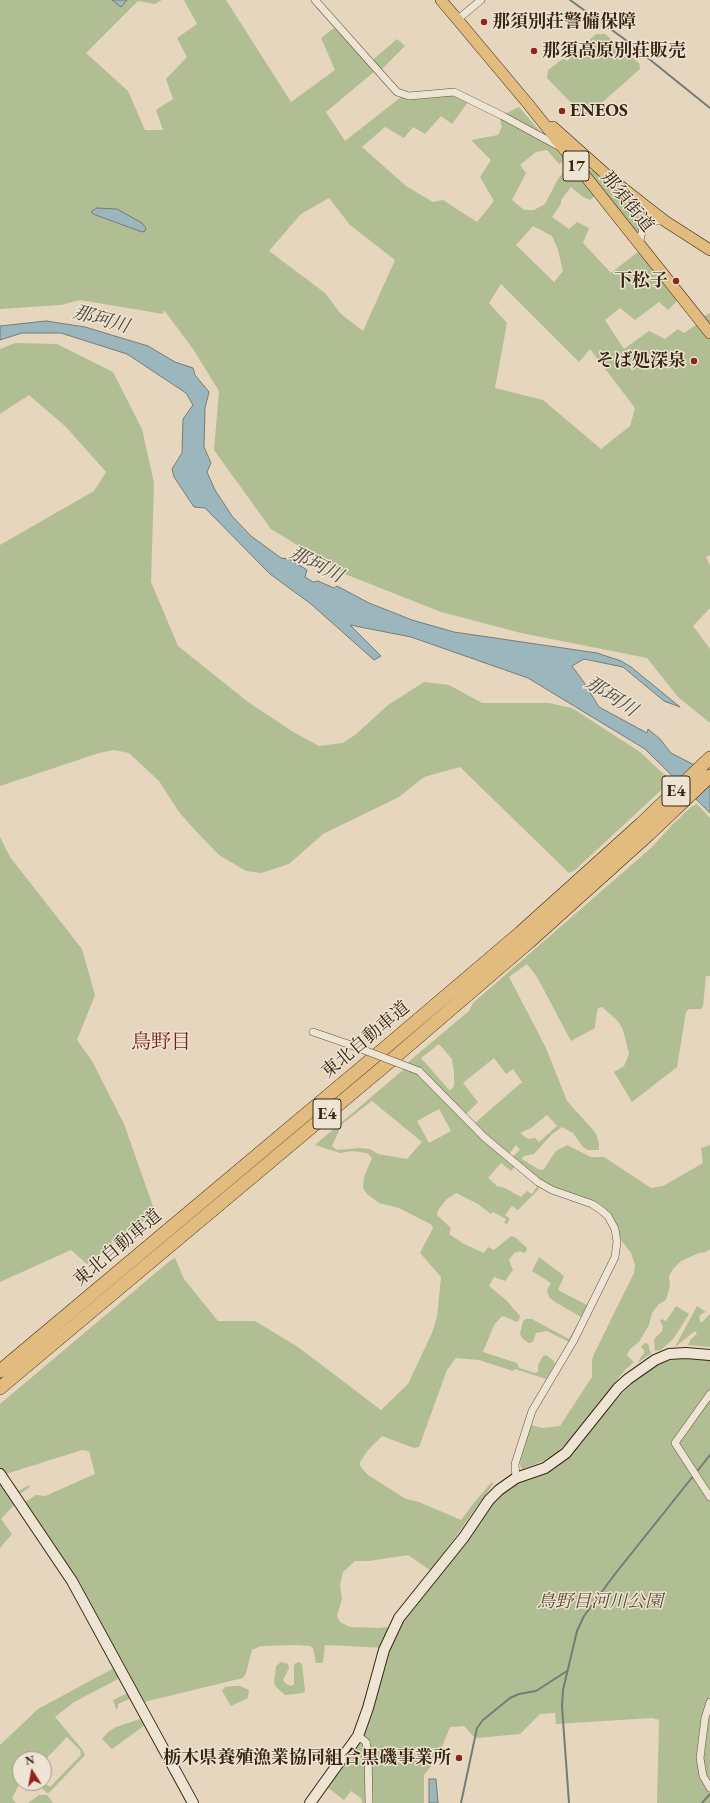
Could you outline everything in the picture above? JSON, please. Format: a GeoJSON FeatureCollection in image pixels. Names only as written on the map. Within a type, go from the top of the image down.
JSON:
{"type":"FeatureCollection","features":[{"type":"Feature","properties":{"kind":"highway","name":"東北自動車道"},"geometry":{"type":"LineString","coordinates":[[0,1388],[388,1063],[529,942],[645,829],[710,758]]}},
{"type":"Feature","properties":{"kind":"highway","name":"東北自動車道"},"geometry":{"type":"LineString","coordinates":[[0,1371],[520,933],[710,776]]}},
{"type":"Feature","properties":{"kind":"main road","name":"那須街道"},"geometry":{"type":"LineString","coordinates":[[441,0],[529,105],[710,333]]}},
{"type":"Feature","properties":{"kind":"main road","name":"17"},"geometry":{"type":"LineString","coordinates":[[529,105],[609,177],[665,221],[710,250]]}},
{"type":"Feature","properties":{"kind":"street"},"geometry":{"type":"LineString","coordinates":[[315,0],[398,92],[409,96],[454,92],[503,116],[564,150]]}},
{"type":"Feature","properties":{"kind":"street"},"geometry":{"type":"LineString","coordinates":[[457,20],[481,0]]}},
{"type":"Feature","properties":{"kind":"street"},"geometry":{"type":"LineString","coordinates":[[639,244],[643,228],[648,223],[665,221]]}},
{"type":"Feature","properties":{"kind":"street"},"geometry":{"type":"LineString","coordinates":[[313,1032],[419,1071],[484,1137],[532,1178],[552,1190],[592,1204],[601,1210],[612,1222],[617,1242],[615,1257],[574,1340],[532,1412],[514,1464],[516,1478]]}},
{"type":"Feature","properties":{"kind":"street"},"geometry":{"type":"LineString","coordinates":[[310,1803],[358,1736],[368,1708],[384,1650],[399,1618],[464,1537],[489,1500],[499,1490],[516,1478],[545,1468],[566,1453],[618,1388],[655,1360],[669,1354],[686,1353],[710,1356]]}},
{"type":"Feature","properties":{"kind":"street"},"geometry":{"type":"LineString","coordinates":[[710,1394],[675,1443],[710,1497]]}},
{"type":"Feature","properties":{"kind":"street"},"geometry":{"type":"LineString","coordinates":[[0,1474],[72,1581],[193,1803]]}},
{"type":"Feature","properties":{"kind":"street"},"geometry":{"type":"LineString","coordinates":[[710,1702],[705,1718],[700,1758],[703,1776],[710,1787]]}},
{"type":"Feature","properties":{"kind":"street"},"geometry":{"type":"LineString","coordinates":[[358,1736],[366,1742],[368,1753],[369,1803]]}},
{"type":"Feature","properties":{"kind":"green space"},"geometry":{"type":"Polygon","coordinates":[[[0,0],[162,0],[155,4],[138,1],[86,53],[128,91],[145,130],[163,130],[156,110],[173,99],[166,79],[187,57],[177,38],[197,24],[184,0],[226,0],[291,102],[335,70],[321,38],[334,28],[344,35],[369,63],[397,39],[405,46],[382,69],[375,71],[326,112],[345,141],[401,97],[453,95],[468,102],[452,124],[441,116],[425,134],[413,127],[404,138],[385,127],[362,147],[406,186],[433,202],[443,200],[477,222],[494,201],[480,177],[491,160],[471,140],[498,135],[502,127],[499,117],[519,107],[565,160],[559,164],[547,150],[536,152],[520,165],[526,173],[512,200],[524,210],[534,210],[545,204],[558,179],[564,172],[572,169],[595,196],[590,200],[583,197],[571,187],[561,200],[561,204],[552,217],[569,229],[577,222],[589,228],[583,243],[611,273],[639,251],[678,300],[668,310],[659,302],[635,320],[620,308],[605,320],[624,349],[649,331],[665,339],[678,329],[684,333],[697,324],[704,316],[710,313],[710,555],[706,557],[710,566],[710,608],[693,626],[710,649],[710,723],[678,697],[647,658],[521,633],[441,612],[345,574],[271,529],[214,450],[219,391],[193,349],[164,310],[163,314],[80,300],[61,305],[0,309],[0,0]],[[329,198],[301,214],[269,251],[325,293],[341,314],[363,331],[395,260],[350,225],[329,198]],[[533,226],[516,245],[554,282],[563,271],[558,250],[552,236],[533,226]],[[501,284],[489,303],[507,323],[495,388],[543,400],[601,449],[630,426],[635,408],[590,349],[579,362],[501,284]]]}},
{"type":"Feature","properties":{"kind":"green space"},"geometry":{"type":"Polygon","coordinates":[[[596,34],[605,34],[639,63],[640,69],[589,114],[583,115],[547,78],[548,70],[564,58],[567,61],[596,34]]]}},
{"type":"Feature","properties":{"kind":"green space"},"geometry":{"type":"Polygon","coordinates":[[[589,170],[592,170],[651,218],[642,223],[637,233],[588,172],[589,170]]]}},
{"type":"Feature","properties":{"kind":"green space"},"geometry":{"type":"Polygon","coordinates":[[[15,343],[57,344],[113,372],[142,429],[154,483],[151,582],[178,646],[248,702],[295,733],[319,746],[343,743],[355,735],[388,705],[424,682],[449,685],[482,703],[549,703],[572,708],[640,752],[671,781],[575,870],[569,873],[460,767],[424,777],[399,797],[323,834],[289,864],[261,873],[246,871],[219,855],[179,812],[159,781],[129,753],[114,750],[99,753],[0,786],[0,545],[94,491],[106,472],[66,427],[29,395],[0,414],[0,349],[15,343]]]}},
{"type":"Feature","properties":{"kind":"green space","name":"鳥野目河川公園"},"geometry":{"type":"Polygon","coordinates":[[[697,804],[710,818],[710,976],[706,976],[703,1006],[701,1009],[689,1009],[686,1012],[677,1067],[632,1102],[614,1072],[624,1066],[629,1054],[623,1030],[618,1021],[602,1007],[598,1008],[595,1028],[571,1041],[537,977],[527,964],[509,977],[546,1048],[567,1101],[594,1131],[599,1145],[599,1150],[588,1150],[583,1147],[573,1133],[562,1127],[552,1134],[534,1154],[524,1156],[522,1159],[538,1169],[543,1170],[556,1151],[567,1145],[591,1157],[604,1157],[651,1188],[663,1186],[703,1163],[701,1148],[710,1145],[710,1249],[706,1252],[699,1253],[681,1261],[673,1269],[669,1276],[670,1286],[666,1300],[659,1304],[652,1313],[649,1325],[639,1342],[630,1349],[627,1355],[634,1362],[625,1370],[567,1443],[556,1453],[543,1461],[523,1469],[520,1466],[521,1457],[531,1425],[543,1428],[560,1426],[592,1377],[592,1360],[594,1354],[634,1273],[635,1265],[631,1253],[621,1240],[618,1229],[610,1214],[600,1204],[547,1185],[517,1164],[511,1171],[501,1163],[488,1178],[497,1186],[505,1188],[521,1197],[527,1191],[532,1194],[538,1185],[539,1187],[538,1190],[518,1210],[512,1206],[505,1215],[510,1219],[507,1224],[504,1223],[506,1219],[493,1212],[491,1214],[478,1204],[456,1193],[447,1199],[438,1210],[437,1215],[451,1228],[449,1234],[464,1244],[484,1253],[488,1247],[494,1250],[511,1236],[515,1237],[527,1248],[526,1252],[523,1253],[520,1251],[514,1253],[509,1260],[513,1270],[505,1281],[494,1277],[489,1286],[506,1300],[520,1316],[519,1320],[517,1322],[503,1316],[501,1317],[494,1325],[483,1352],[517,1363],[519,1368],[535,1373],[538,1372],[538,1365],[543,1356],[546,1355],[554,1361],[555,1364],[546,1379],[515,1369],[513,1371],[479,1360],[456,1358],[447,1370],[419,1447],[414,1448],[382,1436],[368,1450],[360,1462],[360,1466],[368,1475],[406,1499],[419,1502],[461,1520],[492,1482],[493,1484],[431,1571],[408,1555],[369,1561],[355,1561],[343,1572],[340,1585],[342,1599],[337,1616],[340,1622],[350,1627],[379,1628],[398,1626],[491,1503],[510,1485],[568,1456],[627,1388],[645,1372],[663,1362],[681,1358],[710,1356],[710,1803],[657,1803],[659,1720],[652,1718],[556,1724],[555,1713],[540,1714],[520,1734],[477,1738],[473,1736],[464,1726],[450,1727],[437,1759],[424,1775],[424,1803],[362,1803],[361,1798],[351,1791],[344,1800],[327,1787],[351,1753],[386,1648],[325,1645],[323,1662],[316,1663],[313,1648],[310,1646],[261,1646],[252,1650],[246,1673],[243,1678],[144,1702],[139,1699],[25,1502],[36,1495],[45,1496],[95,1474],[89,1451],[82,1450],[6,1474],[19,1491],[29,1485],[30,1487],[20,1494],[17,1493],[0,1468],[0,1404],[175,1258],[184,1279],[218,1321],[255,1321],[298,1347],[381,1410],[408,1384],[432,1333],[437,1317],[441,1277],[420,1253],[433,1228],[432,1225],[399,1208],[379,1203],[367,1194],[363,1188],[364,1177],[372,1158],[367,1153],[352,1151],[340,1153],[315,1145],[404,1069],[419,1074],[487,1137],[422,1069],[407,1063],[469,1011],[473,1003],[652,847],[691,807],[697,804]],[[439,1044],[421,1058],[450,1091],[454,1086],[452,1059],[439,1044]],[[494,1058],[463,1083],[478,1102],[466,1114],[475,1123],[522,1082],[513,1069],[506,1074],[494,1058]],[[372,1101],[342,1124],[332,1146],[337,1150],[359,1148],[370,1149],[378,1154],[407,1159],[422,1142],[372,1101]],[[439,1109],[417,1121],[429,1143],[451,1131],[439,1109]],[[547,1115],[531,1128],[520,1133],[528,1139],[535,1138],[539,1142],[557,1126],[547,1115]],[[516,1145],[509,1154],[512,1157],[520,1150],[516,1145]]]}},
{"type":"Feature","properties":{"kind":"green space"},"geometry":{"type":"Polygon","coordinates":[[[0,837],[10,857],[82,949],[95,995],[77,1040],[92,1061],[124,1124],[155,1212],[87,1264],[71,1250],[0,1282],[0,837]]]}},
{"type":"Feature","properties":{"kind":"green space"},"geometry":{"type":"Polygon","coordinates":[[[539,1257],[564,1276],[558,1290],[587,1305],[581,1317],[549,1297],[547,1290],[551,1283],[532,1271],[539,1257]]]}},
{"type":"Feature","properties":{"kind":"green space"},"geometry":{"type":"Polygon","coordinates":[[[676,1306],[689,1314],[674,1338],[661,1350],[655,1351],[654,1339],[662,1331],[663,1326],[660,1321],[661,1319],[666,1321],[676,1306]]]}},
{"type":"Feature","properties":{"kind":"green space"},"geometry":{"type":"Polygon","coordinates":[[[697,1306],[706,1312],[701,1314],[699,1317],[701,1323],[710,1314],[710,1347],[688,1345],[691,1339],[697,1334],[695,1331],[675,1347],[697,1306]]]}},
{"type":"Feature","properties":{"kind":"green space"},"geometry":{"type":"Polygon","coordinates":[[[526,1319],[532,1319],[569,1339],[579,1321],[569,1342],[547,1331],[536,1333],[533,1342],[529,1343],[522,1338],[520,1334],[523,1321],[526,1319]]]}},
{"type":"Feature","properties":{"kind":"green space"},"geometry":{"type":"Polygon","coordinates":[[[645,1343],[648,1344],[651,1354],[637,1363],[644,1353],[644,1350],[641,1347],[645,1343]]]}},
{"type":"Feature","properties":{"kind":"green space"},"geometry":{"type":"Polygon","coordinates":[[[0,1482],[15,1504],[1,1519],[12,1534],[0,1548],[0,1482]]]}},
{"type":"Feature","properties":{"kind":"green space"},"geometry":{"type":"Polygon","coordinates":[[[281,1662],[288,1664],[289,1668],[283,1680],[286,1684],[291,1686],[294,1684],[294,1664],[299,1662],[302,1664],[305,1691],[303,1693],[285,1695],[276,1687],[274,1683],[276,1666],[281,1662]]]}},
{"type":"Feature","properties":{"kind":"green space"},"geometry":{"type":"Polygon","coordinates":[[[114,1668],[120,1678],[74,1702],[55,1717],[82,1749],[85,1755],[52,1790],[52,1785],[81,1755],[80,1750],[67,1737],[52,1753],[52,1751],[12,1751],[12,1791],[16,1791],[12,1798],[16,1803],[0,1803],[0,1745],[38,1709],[114,1668]]]}},
{"type":"Feature","properties":{"kind":"green space"},"geometry":{"type":"Polygon","coordinates":[[[240,1686],[249,1690],[248,1698],[231,1706],[222,1691],[225,1687],[240,1686]]]}},
{"type":"Feature","properties":{"kind":"green space"},"geometry":{"type":"Polygon","coordinates":[[[130,1692],[131,1698],[118,1704],[118,1708],[116,1709],[113,1700],[130,1692]]]}},
{"type":"Feature","properties":{"kind":"green space"},"geometry":{"type":"Polygon","coordinates":[[[140,1719],[145,1725],[112,1749],[102,1739],[108,1732],[116,1727],[140,1719]]]}},
{"type":"Feature","properties":{"kind":"green space"},"geometry":{"type":"Polygon","coordinates":[[[39,1795],[47,1795],[53,1803],[28,1803],[39,1795]]]}},
{"type":"Feature","properties":{"kind":"water"},"geometry":{"type":"Polygon","coordinates":[[[112,0],[127,0],[121,7],[112,0]]]}},
{"type":"Feature","properties":{"kind":"water"},"geometry":{"type":"Polygon","coordinates":[[[97,208],[117,209],[142,223],[146,228],[145,231],[142,232],[91,212],[97,208]]]}},
{"type":"Feature","properties":{"kind":"water"},"geometry":{"type":"Polygon","coordinates":[[[46,321],[85,327],[148,346],[175,362],[193,368],[195,375],[209,392],[205,408],[204,447],[211,463],[207,472],[215,490],[232,516],[251,536],[281,558],[289,559],[307,570],[305,577],[313,582],[318,581],[334,588],[337,586],[369,603],[412,620],[454,632],[597,653],[621,661],[631,667],[680,707],[664,701],[623,667],[584,659],[572,666],[599,707],[647,733],[648,729],[660,739],[671,753],[710,773],[710,813],[645,749],[528,678],[411,637],[350,625],[381,656],[374,660],[311,604],[270,574],[205,508],[194,507],[174,477],[172,469],[182,453],[183,419],[193,405],[186,393],[127,354],[61,333],[22,333],[0,340],[0,326],[46,321]]]}},
{"type":"Feature","properties":{"kind":"water"},"geometry":{"type":"Polygon","coordinates":[[[429,1779],[436,1779],[438,1803],[429,1803],[429,1779]]]}},
{"type":"Feature","properties":{"kind":"waterway"},"geometry":{"type":"LineString","coordinates":[[570,0],[623,38],[710,108]]}},
{"type":"Feature","properties":{"kind":"waterway"},"geometry":{"type":"LineString","coordinates":[[569,1803],[562,1706],[563,1690],[577,1631],[584,1616],[615,1574],[710,1455]]}},
{"type":"Feature","properties":{"kind":"waterway"},"geometry":{"type":"LineString","coordinates":[[461,1803],[477,1728],[483,1720],[510,1698],[519,1694],[536,1691],[567,1671]]}},
{"type":"Feature","properties":{"kind":"waterway"},"geometry":{"type":"LineString","coordinates":[[702,1803],[710,1794]]}},
{"type":"Feature","properties":{"kind":"place","name":"那須別荘警備保障"},"geometry":{"type":"Point","coordinates":[484,22]}},
{"type":"Feature","properties":{"kind":"place","name":"那須高原別荘販売"},"geometry":{"type":"Point","coordinates":[534,51]}},
{"type":"Feature","properties":{"kind":"place","name":"ENEOS"},"geometry":{"type":"Point","coordinates":[562,111]}},
{"type":"Feature","properties":{"kind":"place","name":"下松子"},"geometry":{"type":"Point","coordinates":[676,281]}},
{"type":"Feature","properties":{"kind":"place","name":"そば処深泉"},"geometry":{"type":"Point","coordinates":[694,361]}},
{"type":"Feature","properties":{"kind":"place","name":"栃木県養殖漁業協同組合黒磯事業所"},"geometry":{"type":"Point","coordinates":[459,1758]}},
{"type":"Feature","properties":{"kind":"district","name":"鳥野目"},"geometry":{"type":"Point","coordinates":[161,1043]}},
{"type":"Feature","properties":{"kind":"water label","name":"那珂川"},"geometry":{"type":"Point","coordinates":[101,320]}},
{"type":"Feature","properties":{"kind":"water label","name":"那珂川"},"geometry":{"type":"Point","coordinates":[316,565]}},
{"type":"Feature","properties":{"kind":"water label","name":"那珂川"},"geometry":{"type":"Point","coordinates":[611,697]}}]}
